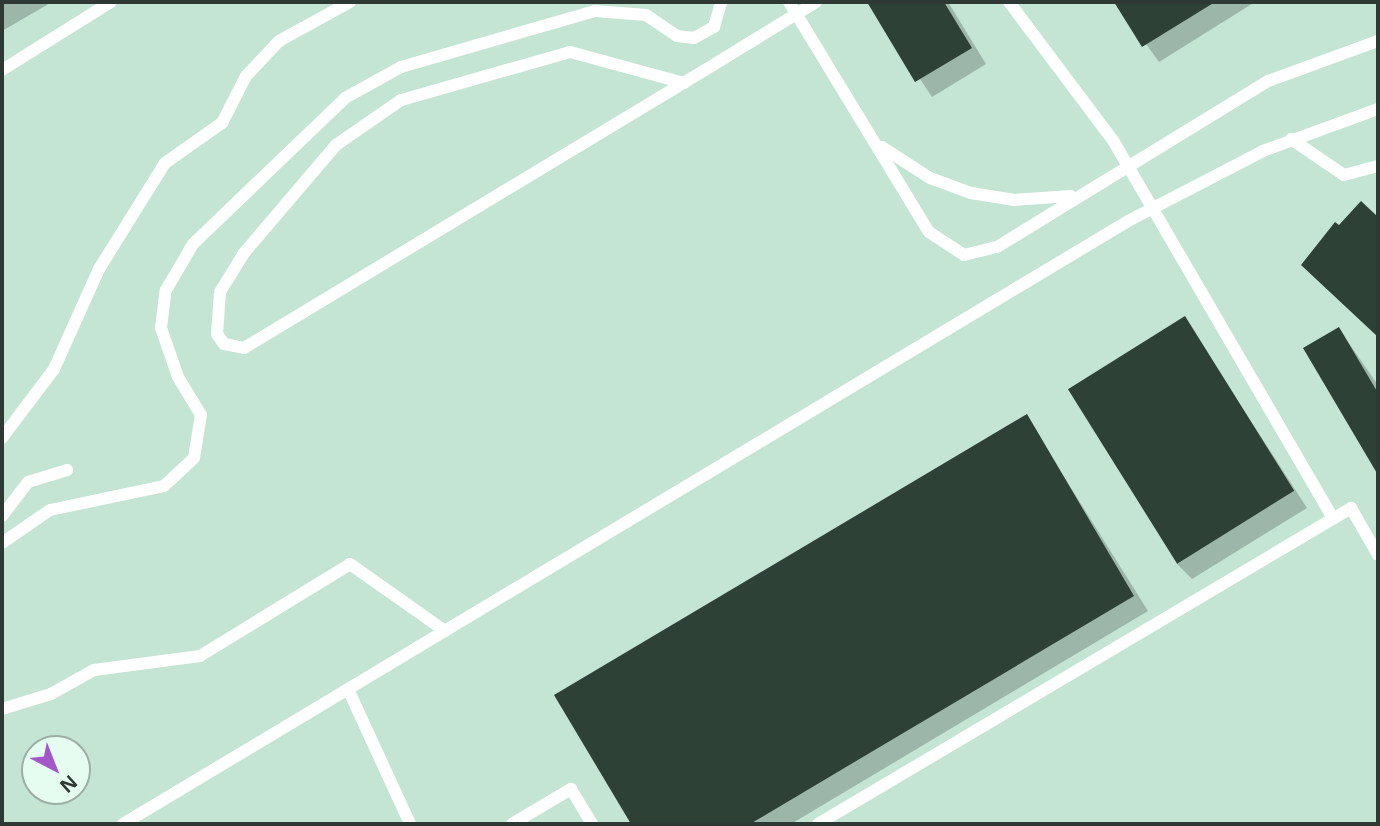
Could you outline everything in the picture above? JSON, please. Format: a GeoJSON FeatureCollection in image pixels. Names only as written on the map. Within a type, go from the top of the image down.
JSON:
{"type":"FeatureCollection","features":[{"type":"Feature","properties":{"kind":"lane"},"geometry":{"type":"LineString","coordinates":[[2,70],[111,2]]}},
{"type":"Feature","properties":{"kind":"lane"},"geometry":{"type":"LineString","coordinates":[[2,438],[54,369],[99,269],[165,163],[222,123],[246,76],[279,41],[350,2]]}},
{"type":"Feature","properties":{"kind":"lane"},"geometry":{"type":"LineString","coordinates":[[2,543],[50,510],[164,486],[194,458],[201,415],[178,377],[161,327],[166,290],[193,244],[345,97],[401,67],[595,11],[646,15],[671,34],[694,38],[714,27],[722,2]]}},
{"type":"Feature","properties":{"kind":"lane"},"geometry":{"type":"LineString","coordinates":[[789,2],[929,232],[956,253],[989,251],[1268,81],[1378,41]]}},
{"type":"Feature","properties":{"kind":"lane"},"geometry":{"type":"LineString","coordinates":[[684,83],[570,51],[401,100],[336,145],[244,253],[220,292],[217,334],[224,344],[244,348],[684,83],[816,2]]}},
{"type":"Feature","properties":{"kind":"lane"},"geometry":{"type":"LineString","coordinates":[[1011,5],[1114,142],[1333,519]]}},
{"type":"Feature","properties":{"kind":"lane"},"geometry":{"type":"LineString","coordinates":[[123,824],[1128,221],[1291,139],[1378,109]]}},
{"type":"Feature","properties":{"kind":"lane"},"geometry":{"type":"LineString","coordinates":[[1291,139],[1344,175],[1378,166]]}},
{"type":"Feature","properties":{"kind":"lane"},"geometry":{"type":"LineString","coordinates":[[876,142],[911,168],[971,193],[1037,200],[1080,195]]}},
{"type":"Feature","properties":{"kind":"lane"},"geometry":{"type":"LineString","coordinates":[[2,516],[28,482],[67,470]]}},
{"type":"Feature","properties":{"kind":"lane"},"geometry":{"type":"LineString","coordinates":[[818,824],[1351,508],[1378,555]]}},
{"type":"Feature","properties":{"kind":"lane"},"geometry":{"type":"LineString","coordinates":[[2,709],[51,694],[93,670],[200,656],[350,564],[444,632]]}},
{"type":"Feature","properties":{"kind":"lane"},"geometry":{"type":"LineString","coordinates":[[348,689],[410,824]]}},
{"type":"Feature","properties":{"kind":"lane"},"geometry":{"type":"LineString","coordinates":[[512,824],[571,789],[592,824]]}},
{"type":"Feature","properties":{"kind":"shaded area"},"geometry":{"type":"Polygon","coordinates":[[[2,2],[1378,2],[1378,824],[2,824],[2,2]]]}},
{"type":"Feature","properties":{"kind":"building"},"geometry":{"type":"Polygon","coordinates":[[[867,2],[944,2],[972,48],[915,82],[867,2]]]}},
{"type":"Feature","properties":{"kind":"building"},"geometry":{"type":"Polygon","coordinates":[[[1114,2],[1215,2],[1142,47],[1114,2]]]}},
{"type":"Feature","properties":{"kind":"building"},"geometry":{"type":"Polygon","coordinates":[[[1361,201],[1378,217],[1378,337],[1301,265],[1335,222],[1339,225],[1361,201]]]}},
{"type":"Feature","properties":{"kind":"building"},"geometry":{"type":"Polygon","coordinates":[[[1185,316],[1294,491],[1177,564],[1068,389],[1185,316]]]}},
{"type":"Feature","properties":{"kind":"building"},"geometry":{"type":"Polygon","coordinates":[[[1339,327],[1378,393],[1378,475],[1303,348],[1339,327]]]}},
{"type":"Feature","properties":{"kind":"building"},"geometry":{"type":"Polygon","coordinates":[[[1027,414],[1134,596],[750,824],[631,824],[554,695],[1027,414]]]}}]}
